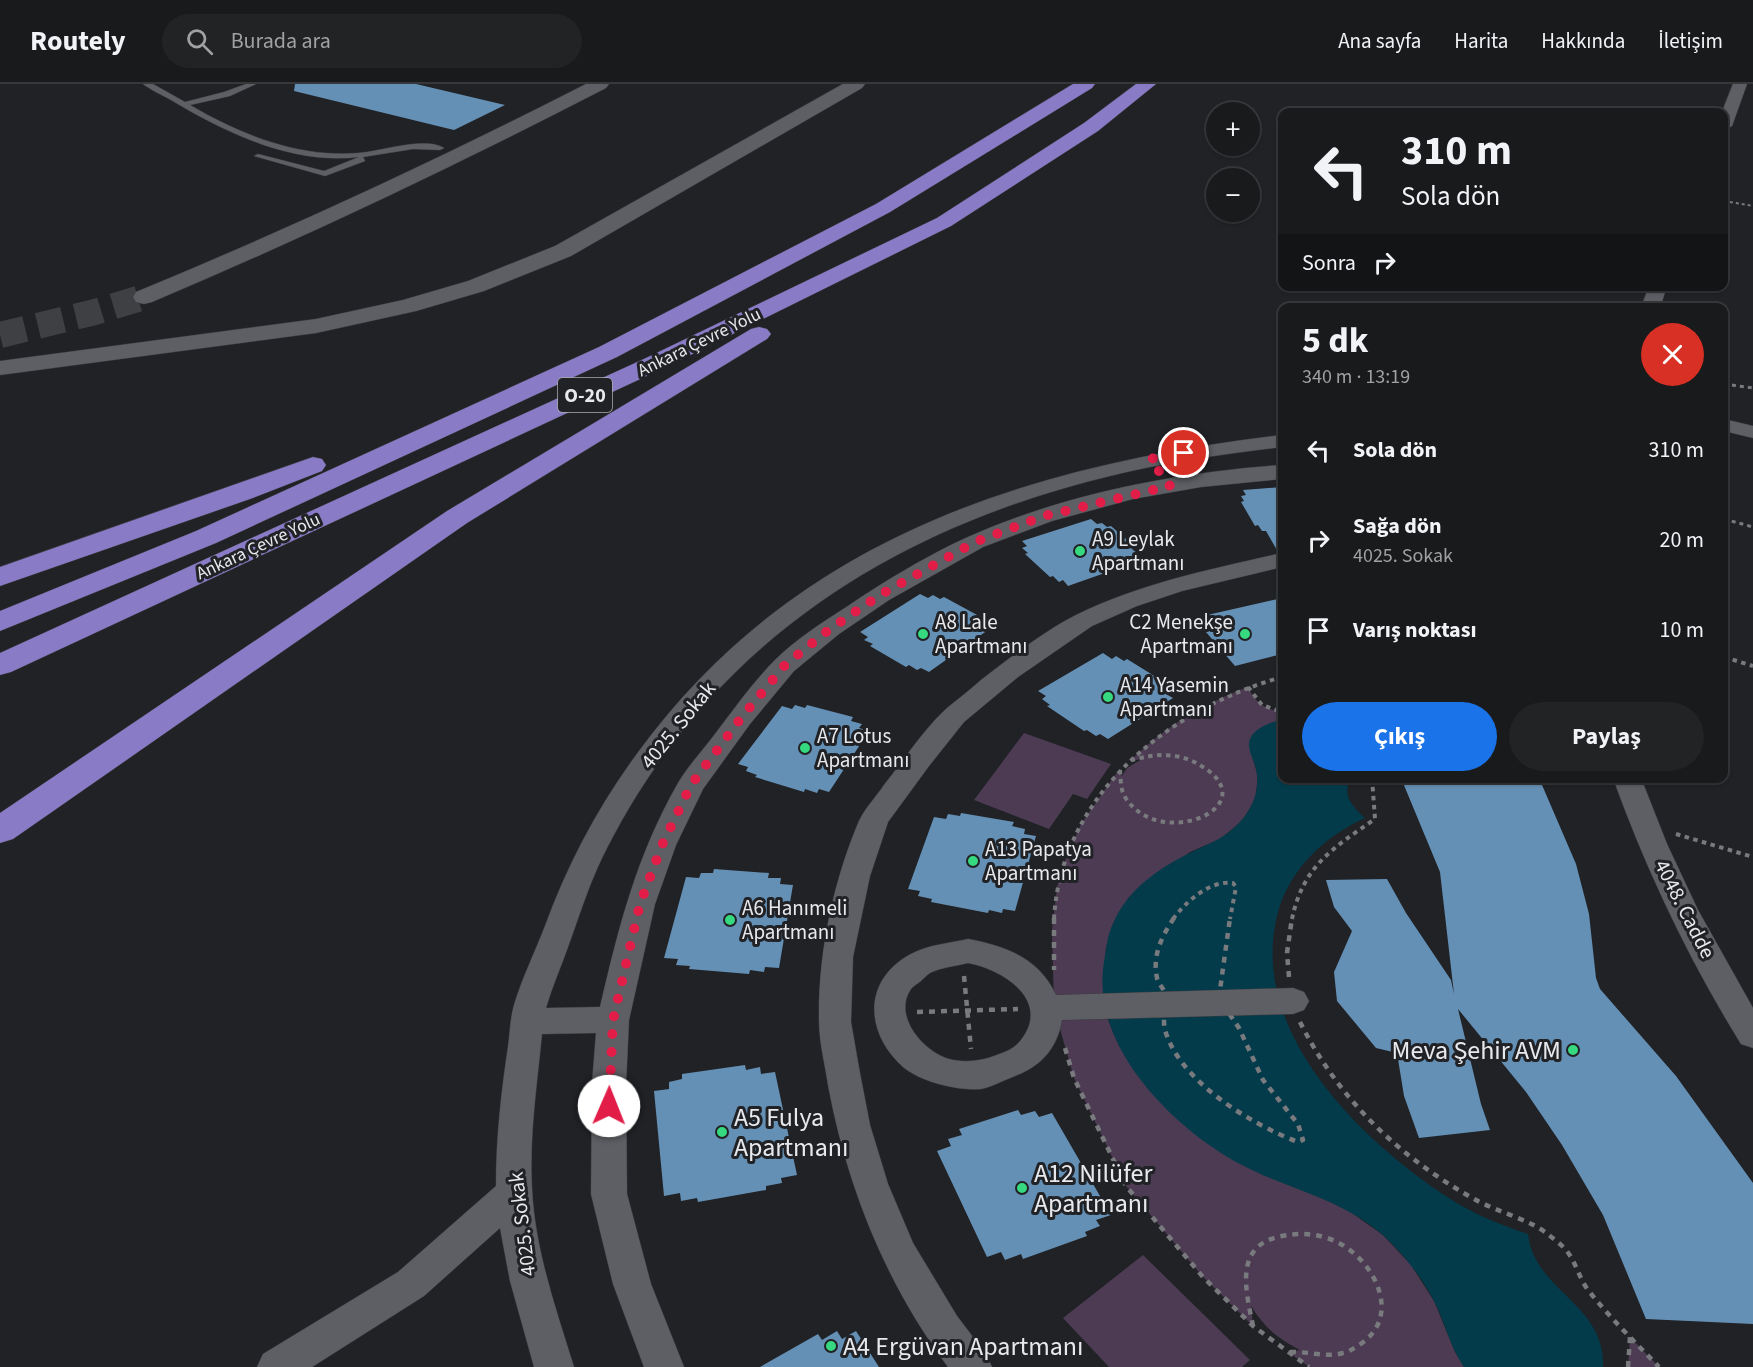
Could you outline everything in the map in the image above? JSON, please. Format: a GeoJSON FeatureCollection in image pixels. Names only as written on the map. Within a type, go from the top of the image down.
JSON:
{"type":"FeatureCollection","features":[{"type":"Feature","properties":{"kind":"highway","name":"Ankara Çevre Yolu"},"geometry":{"type":"LineString","coordinates":[[0,622],[206,537],[608,352],[883,208],[1086,84]]}},
{"type":"Feature","properties":{"kind":"highway","name":"Ankara Çevre Yolu"},"geometry":{"type":"LineString","coordinates":[[0,665],[655,363],[944,222],[1091,128],[1147,84]]}},
{"type":"Feature","properties":{"kind":"highway"},"geometry":{"type":"LineString","coordinates":[[0,830],[457,518],[944,222]]}},
{"type":"Feature","properties":{"kind":"highway"},"geometry":{"type":"LineString","coordinates":[[0,577],[240,494],[381,439],[511,384],[608,352]]}},
{"type":"Feature","properties":{"kind":"main road"},"geometry":{"type":"LineString","coordinates":[[581,84],[495,126],[440,148],[293,222],[140,294],[218,266],[461,155],[600,84]]}},
{"type":"Feature","properties":{"kind":"main road"},"geometry":{"type":"LineString","coordinates":[[0,348],[88,344],[274,322],[364,306],[465,278],[554,243],[835,84]]}},
{"type":"Feature","properties":{"kind":"main road"},"geometry":{"type":"LineString","coordinates":[[0,368],[306,328],[408,306],[476,286],[563,251],[856,84]]}},
{"type":"Feature","properties":{"kind":"main road"},"geometry":{"type":"LineString","coordinates":[[440,148],[436,154],[440,156],[461,155]]}},
{"type":"Feature","properties":{"kind":"street"},"geometry":{"type":"LineString","coordinates":[[1728,116],[1740,84]]}},
{"type":"Feature","properties":{"kind":"street"},"geometry":{"type":"LineString","coordinates":[[1728,426],[1753,432]]}},
{"type":"Feature","properties":{"kind":"street","name":"4025. Sokak"},"geometry":{"type":"LineString","coordinates":[[554,1367],[526,1274],[513,1192],[516,1099],[530,1009],[586,860],[644,765],[680,717],[735,657],[783,617],[834,580],[880,554],[950,520],[1046,485],[1150,459],[1278,441]]}},
{"type":"Feature","properties":{"kind":"street"},"geometry":{"type":"LineString","coordinates":[[1150,459],[1170,486]]}},
{"type":"Feature","properties":{"kind":"street"},"geometry":{"type":"LineString","coordinates":[[664,1367],[632,1284],[609,1194],[609,1084],[613,1020],[640,904],[662,845],[691,785],[741,718],[785,665],[830,629],[880,595],[975,542],[1044,516],[1170,486],[1202,480],[1278,472]]}},
{"type":"Feature","properties":{"kind":"street"},"geometry":{"type":"LineString","coordinates":[[972,1367],[943,1329],[898,1252],[870,1184],[853,1125],[842,1068],[835,1022],[837,957],[855,876],[874,820],[919,759],[955,716],[1009,671],[1083,621],[1128,601],[1174,586],[1278,561]]}},
{"type":"Feature","properties":{"kind":"street","name":"4048. Cadde"},"geometry":{"type":"LineString","coordinates":[[1629,783],[1643,825],[1694,932],[1752,1032]]}},
{"type":"Feature","properties":{"kind":"street"},"geometry":{"type":"LineString","coordinates":[[962,952],[990,954],[1010,962],[1027,975],[1039,991],[1046,1008],[1045,1026],[1037,1044],[1024,1058],[1005,1069],[973,1075],[933,1068],[913,1056],[898,1040],[890,1022],[889,1004],[895,986],[907,971],[925,959],[946,953],[962,952]]}},
{"type":"Feature","properties":{"kind":"street"},"geometry":{"type":"LineString","coordinates":[[1046,1008],[1289,1001]]}},
{"type":"Feature","properties":{"kind":"street"},"geometry":{"type":"LineString","coordinates":[[528,1021],[613,1020]]}},
{"type":"Feature","properties":{"kind":"street"},"geometry":{"type":"LineString","coordinates":[[277,1367],[411,1284],[513,1192]]}},
{"type":"Feature","properties":{"kind":"lane"},"geometry":{"type":"LineString","coordinates":[[147,84],[239,133],[306,152],[342,156],[413,145],[440,148]]}},
{"type":"Feature","properties":{"kind":"lane"},"geometry":{"type":"LineString","coordinates":[[183,105],[227,94],[252,84]]}},
{"type":"Feature","properties":{"kind":"lane"},"geometry":{"type":"LineString","coordinates":[[258,156],[325,174],[387,150]]}},
{"type":"Feature","properties":{"kind":"path"},"geometry":{"type":"LineString","coordinates":[[1728,202],[1753,206]]}},
{"type":"Feature","properties":{"kind":"path"},"geometry":{"type":"LineString","coordinates":[[1728,385],[1753,388]]}},
{"type":"Feature","properties":{"kind":"path"},"geometry":{"type":"LineString","coordinates":[[1728,520],[1753,527]]}},
{"type":"Feature","properties":{"kind":"path"},"geometry":{"type":"LineString","coordinates":[[1728,658],[1753,666]]}},
{"type":"Feature","properties":{"kind":"path"},"geometry":{"type":"LineString","coordinates":[[1248,687],[1254,699],[1261,706],[1278,711]]}},
{"type":"Feature","properties":{"kind":"path"},"geometry":{"type":"LineString","coordinates":[[1120,770],[1121,788],[1126,800],[1150,817],[1183,822],[1203,817],[1218,806],[1222,797],[1216,776],[1195,760],[1166,754],[1130,761]]}},
{"type":"Feature","properties":{"kind":"path"},"geometry":{"type":"LineString","coordinates":[[1372,783],[1372,793],[1377,809],[1375,819],[1353,832],[1321,861],[1308,876],[1300,893],[1287,940],[1289,1001],[1314,1050],[1355,1106],[1379,1130],[1401,1151],[1476,1200],[1547,1233],[1567,1251],[1586,1287],[1608,1315],[1659,1367]]}},
{"type":"Feature","properties":{"kind":"path"},"geometry":{"type":"LineString","coordinates":[[1643,825],[1753,857]]}},
{"type":"Feature","properties":{"kind":"path"},"geometry":{"type":"LineString","coordinates":[[962,952],[973,1075]]}},
{"type":"Feature","properties":{"kind":"path"},"geometry":{"type":"LineString","coordinates":[[889,1013],[1046,1008]]}},
{"type":"Feature","properties":{"kind":"path"},"geometry":{"type":"LineString","coordinates":[[1253,1326],[1245,1284],[1247,1267],[1254,1251],[1268,1240],[1284,1233],[1303,1231],[1323,1235],[1343,1244],[1360,1256],[1373,1273],[1381,1291],[1383,1311],[1377,1330],[1364,1344],[1346,1353],[1324,1355],[1301,1351],[1288,1352]]}},
{"type":"Feature","properties":{"kind":"path"},"geometry":{"type":"LineString","coordinates":[[1628,1367],[1630,1336]]}},
{"type":"Feature","properties":{"kind":"shaded area"},"geometry":{"type":"Polygon","coordinates":[[[1248,687],[1254,698],[1262,705],[1278,711],[1278,721],[1270,723],[1249,744],[1258,777],[1255,800],[1242,821],[1220,839],[1190,852],[1129,897],[1112,926],[1106,948],[1105,1006],[1103,1008],[1119,1046],[1263,1175],[1312,1193],[1349,1211],[1383,1235],[1411,1265],[1434,1301],[1455,1352],[1464,1367],[1309,1367],[1288,1352],[1300,1350],[1272,1332],[1251,1306],[1253,1326],[1203,1277],[1126,1186],[1074,1078],[1054,1008],[1052,930],[1057,887],[1067,855],[1081,824],[1115,775],[1120,770],[1122,776],[1127,768],[1142,759],[1130,761],[1170,727],[1216,701],[1248,687]]]}},
{"type":"Feature","properties":{"kind":"shaded area"},"geometry":{"type":"Polygon","coordinates":[[[1024,733],[1111,764],[1087,799],[1073,794],[1049,829],[974,800],[1024,733]]]}},
{"type":"Feature","properties":{"kind":"shaded area"},"geometry":{"type":"Polygon","coordinates":[[[1143,1255],[1250,1360],[1242,1367],[1109,1367],[1063,1318],[1143,1255]]]}},
{"type":"Feature","properties":{"kind":"shaded area"},"geometry":{"type":"Polygon","coordinates":[[[1630,1337],[1659,1367],[1628,1367],[1630,1337]]]}},
{"type":"Feature","properties":{"kind":"water"},"geometry":{"type":"Polygon","coordinates":[[[1278,721],[1278,783],[1349,783],[1347,790],[1350,800],[1365,818],[1336,834],[1311,856],[1291,882],[1278,912],[1273,956],[1279,998],[1295,1039],[1318,1078],[1348,1114],[1381,1146],[1415,1174],[1458,1204],[1487,1219],[1528,1234],[1533,1253],[1543,1270],[1582,1312],[1593,1328],[1601,1346],[1603,1367],[1464,1367],[1424,1283],[1412,1266],[1384,1236],[1350,1212],[1256,1172],[1212,1147],[1162,1105],[1141,1080],[1123,1052],[1110,1023],[1103,993],[1104,962],[1112,926],[1129,897],[1153,875],[1220,838],[1244,817],[1255,798],[1257,787],[1257,772],[1249,746],[1250,740],[1256,731],[1278,721]]]}},
{"type":"Feature","properties":{"kind":"building"},"geometry":{"type":"Polygon","coordinates":[[[295,84],[416,84],[505,105],[454,130],[294,91],[295,84]]]}},
{"type":"Feature","properties":{"kind":"building"},"geometry":{"type":"Polygon","coordinates":[[[1278,487],[1278,552],[1266,531],[1262,531],[1258,525],[1255,526],[1241,502],[1244,501],[1241,496],[1246,495],[1243,490],[1278,487]]]}},
{"type":"Feature","properties":{"kind":"building","name":"A9 Leylak Apartmanı"},"geometry":{"type":"Polygon","coordinates":[[[1091,519],[1097,524],[1111,526],[1136,548],[1132,549],[1138,554],[1133,556],[1139,561],[1068,586],[1063,580],[1059,582],[1053,576],[1050,577],[1025,554],[1028,553],[1022,548],[1027,546],[1022,541],[1091,519]]]}},
{"type":"Feature","properties":{"kind":"building","name":"A8 Lale Apartmanı"},"geometry":{"type":"Polygon","coordinates":[[[920,594],[928,598],[933,595],[940,599],[944,597],[979,616],[975,618],[984,623],[980,626],[988,630],[929,672],[921,668],[917,670],[909,665],[906,667],[870,646],[873,644],[864,640],[868,637],[860,632],[920,594]]]}},
{"type":"Feature","properties":{"kind":"building","name":"C2 Menekşe Apartmanı"},"geometry":{"type":"Polygon","coordinates":[[[1278,599],[1278,655],[1235,666],[1194,618],[1278,599]]]}},
{"type":"Feature","properties":{"kind":"building","name":"A14 Yasemin Apartmanı"},"geometry":{"type":"Polygon","coordinates":[[[1103,653],[1112,659],[1116,656],[1124,661],[1127,659],[1164,682],[1160,684],[1169,690],[1164,693],[1173,698],[1108,739],[1100,734],[1096,736],[1087,730],[1084,731],[1047,706],[1050,705],[1042,699],[1046,696],[1038,691],[1103,653]]]}},
{"type":"Feature","properties":{"kind":"building","name":"A7 Lotus Apartmanı"},"geometry":{"type":"Polygon","coordinates":[[[795,705],[805,708],[807,705],[853,717],[851,721],[862,724],[859,728],[869,731],[829,792],[819,789],[817,793],[805,789],[804,792],[755,777],[757,775],[746,771],[748,767],[738,764],[782,706],[792,709],[795,705]]]}},
{"type":"Feature","properties":{"kind":"building","name":"Meva Şehir AVM"},"geometry":{"type":"Polygon","coordinates":[[[1403,783],[1541,783],[1576,864],[1589,914],[1596,978],[1600,989],[1676,1076],[1753,1183],[1753,1324],[1646,1319],[1603,1215],[1562,1145],[1526,1092],[1458,1009],[1481,1104],[1490,1130],[1419,1138],[1404,1096],[1397,1053],[1376,1048],[1337,1001],[1334,972],[1352,931],[1334,907],[1326,880],[1387,879],[1406,913],[1451,980],[1454,994],[1440,872],[1403,783]]]}},
{"type":"Feature","properties":{"kind":"building","name":"A13 Papatya Apartmanı"},"geometry":{"type":"Polygon","coordinates":[[[961,813],[1014,822],[1012,826],[1025,829],[1024,834],[1036,836],[1015,911],[1003,909],[1002,913],[989,910],[988,913],[931,902],[932,899],[918,896],[920,891],[908,889],[934,817],[946,819],[948,814],[960,816],[961,813]]]}},
{"type":"Feature","properties":{"kind":"building","name":"A6 Hanımeli Apartmanı"},"geometry":{"type":"Polygon","coordinates":[[[714,869],[769,873],[768,878],[781,878],[780,884],[793,885],[779,968],[765,967],[764,972],[750,970],[749,974],[689,969],[690,966],[676,965],[678,959],[664,958],[686,877],[699,878],[701,873],[713,873],[714,869]]]}},
{"type":"Feature","properties":{"kind":"building","name":"A5 Fulya Apartmanı"},"geometry":{"type":"Polygon","coordinates":[[[745,1065],[746,1070],[760,1067],[761,1074],[775,1072],[797,1175],[781,1178],[782,1183],[766,1186],[766,1190],[698,1202],[697,1198],[681,1201],[680,1193],[664,1196],[654,1091],[669,1089],[669,1082],[682,1079],[682,1074],[745,1065]]]}},
{"type":"Feature","properties":{"kind":"building","name":"A12 Nilüfer Apartmanı"},"geometry":{"type":"Polygon","coordinates":[[[1018,1110],[1021,1115],[1035,1111],[1039,1117],[1052,1113],[1111,1215],[1096,1220],[1100,1226],[1085,1232],[1087,1236],[1023,1259],[1021,1254],[1005,1260],[1001,1252],[987,1257],[937,1151],[951,1146],[948,1139],[962,1135],[959,1129],[1018,1110]]]}},
{"type":"Feature","properties":{"kind":"building","name":"A4 Ergüvan Apartmanı"},"geometry":{"type":"Polygon","coordinates":[[[837,1331],[842,1339],[856,1331],[879,1367],[760,1367],[818,1334],[822,1340],[837,1331]]]}},
{"type":"Feature","properties":{"kind":"tunnel"},"geometry":{"type":"LineString","coordinates":[[0,335],[95,312],[144,297]]}},
{"type":"Feature","properties":{"kind":"place","name":"A9 Leylak Apartmanı"},"geometry":{"type":"Point","coordinates":[1080,551]}},
{"type":"Feature","properties":{"kind":"place","name":"A8 Lale Apartmanı"},"geometry":{"type":"Point","coordinates":[923,634]}},
{"type":"Feature","properties":{"kind":"place","name":"C2 Menekşe Apartmanı"},"geometry":{"type":"Point","coordinates":[1245,634]}},
{"type":"Feature","properties":{"kind":"place","name":"A14 Yasemin Apartmanı"},"geometry":{"type":"Point","coordinates":[1108,697]}},
{"type":"Feature","properties":{"kind":"place","name":"A7 Lotus Apartmanı"},"geometry":{"type":"Point","coordinates":[805,748]}},
{"type":"Feature","properties":{"kind":"place","name":"A13 Papatya Apartmanı"},"geometry":{"type":"Point","coordinates":[973,861]}},
{"type":"Feature","properties":{"kind":"place","name":"A6 Hanımeli Apartmanı"},"geometry":{"type":"Point","coordinates":[730,920]}},
{"type":"Feature","properties":{"kind":"place","name":"Meva Şehir AVM"},"geometry":{"type":"Point","coordinates":[1573,1050]}},
{"type":"Feature","properties":{"kind":"place","name":"A5 Fulya Apartmanı"},"geometry":{"type":"Point","coordinates":[722,1132]}},
{"type":"Feature","properties":{"kind":"place","name":"A12 Nilüfer Apartmanı"},"geometry":{"type":"Point","coordinates":[1022,1188]}},
{"type":"Feature","properties":{"kind":"place","name":"A4 Ergüvan Apartmanı"},"geometry":{"type":"Point","coordinates":[831,1346]}},
{"type":"Feature","properties":{"kind":"route"},"geometry":{"type":"LineString","coordinates":[[609,1106],[613,1020],[640,904],[662,845],[691,785],[741,718],[785,665],[830,629],[880,595],[975,542],[1044,516],[1170,486],[1150,459],[1184,453]]}}]}
